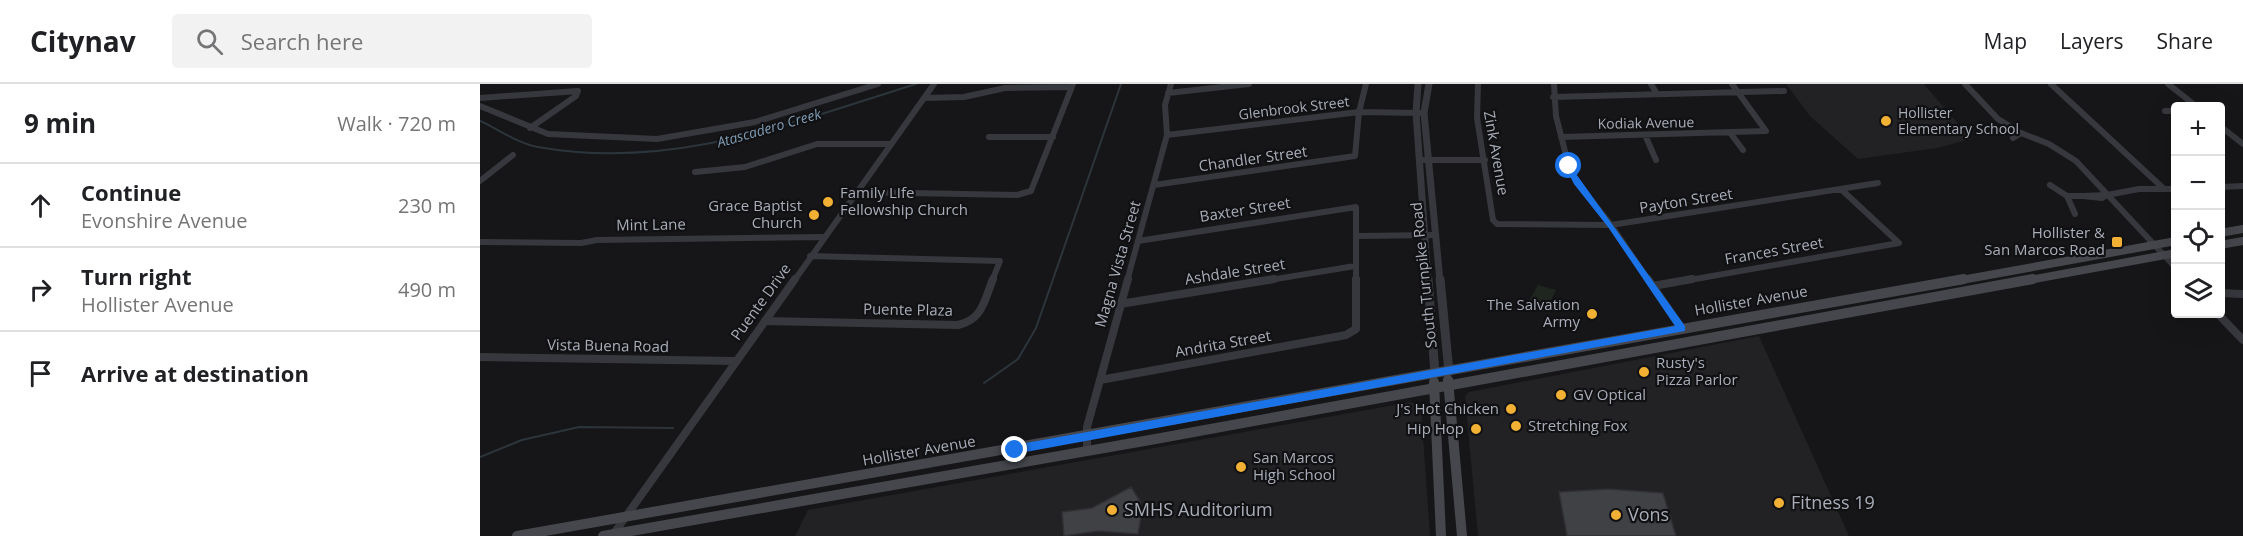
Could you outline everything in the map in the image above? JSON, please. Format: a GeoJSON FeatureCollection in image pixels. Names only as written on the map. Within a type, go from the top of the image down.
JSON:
{"type":"FeatureCollection","features":[{"type":"Feature","properties":{"kind":"main road"},"geometry":{"type":"LineString","coordinates":[[2225,232],[2243,229]]}},
{"type":"Feature","properties":{"kind":"main road"},"geometry":{"type":"LineString","coordinates":[[2225,244],[2243,241]]}},
{"type":"Feature","properties":{"kind":"main road","name":"Hollister Avenue"},"geometry":{"type":"LineString","coordinates":[[518,536],[1086,437],[2171,242]]}},
{"type":"Feature","properties":{"kind":"main road","name":"Hollister Avenue"},"geometry":{"type":"LineString","coordinates":[[609,535],[1087,451],[2171,253]]}},
{"type":"Feature","properties":{"kind":"main road","name":"South Turnpike Road"},"geometry":{"type":"LineString","coordinates":[[1449,372],[1448,385],[1462,536]]}},
{"type":"Feature","properties":{"kind":"main road","name":"South Turnpike Road"},"geometry":{"type":"LineString","coordinates":[[1435,374],[1441,536]]}},
{"type":"Feature","properties":{"kind":"street"},"geometry":{"type":"LineString","coordinates":[[480,106],[541,132],[559,136],[632,140],[683,136],[755,122],[862,86],[878,84]]}},
{"type":"Feature","properties":{"kind":"street","name":"Puente Drive"},"geometry":{"type":"LineString","coordinates":[[609,535],[934,84]]}},
{"type":"Feature","properties":{"kind":"street","name":"Magna Vista Street"},"geometry":{"type":"LineString","coordinates":[[1087,451],[1086,437],[1100,380],[1167,135],[1165,105],[1171,84]]}},
{"type":"Feature","properties":{"kind":"street"},"geometry":{"type":"LineString","coordinates":[[1168,93],[1249,84]]}},
{"type":"Feature","properties":{"kind":"street"},"geometry":{"type":"LineString","coordinates":[[1359,112],[1366,84]]}},
{"type":"Feature","properties":{"kind":"street","name":"South Turnpike Road"},"geometry":{"type":"LineString","coordinates":[[1418,84],[1419,160],[1449,372]]}},
{"type":"Feature","properties":{"kind":"street","name":"South Turnpike Road"},"geometry":{"type":"LineString","coordinates":[[1429,84],[1420,113],[1428,160],[1435,374]]}},
{"type":"Feature","properties":{"kind":"street","name":"Zink Avenue"},"geometry":{"type":"LineString","coordinates":[[1478,84],[1477,118],[1494,207],[1493,220],[1497,224]]}},
{"type":"Feature","properties":{"kind":"street"},"geometry":{"type":"LineString","coordinates":[[1554,84],[1553,97],[1561,137],[1569,166],[1577,183],[1611,225],[1682,329]]}},
{"type":"Feature","properties":{"kind":"street"},"geometry":{"type":"LineString","coordinates":[[1651,84],[1657,94]]}},
{"type":"Feature","properties":{"kind":"street"},"geometry":{"type":"LineString","coordinates":[[1732,84],[1766,131],[1777,133]]}},
{"type":"Feature","properties":{"kind":"street"},"geometry":{"type":"LineString","coordinates":[[1965,84],[1998,119],[2021,133],[2065,153],[2172,264]]}},
{"type":"Feature","properties":{"kind":"street"},"geometry":{"type":"LineString","coordinates":[[2051,84],[2163,188]]}},
{"type":"Feature","properties":{"kind":"street"},"geometry":{"type":"LineString","coordinates":[[2168,84],[2191,102]]}},
{"type":"Feature","properties":{"kind":"street"},"geometry":{"type":"LineString","coordinates":[[855,192],[1027,195],[1034,187],[1072,86],[1005,88],[964,97],[924,98]]}},
{"type":"Feature","properties":{"kind":"street"},"geometry":{"type":"LineString","coordinates":[[480,98],[578,91],[576,96],[530,128]]}},
{"type":"Feature","properties":{"kind":"street"},"geometry":{"type":"LineString","coordinates":[[1553,97],[1784,91]]}},
{"type":"Feature","properties":{"kind":"street"},"geometry":{"type":"LineString","coordinates":[[2164,111],[2171,111]]}},
{"type":"Feature","properties":{"kind":"street","name":"Glenbrook Street"},"geometry":{"type":"LineString","coordinates":[[1167,135],[1359,112],[1420,113]]}},
{"type":"Feature","properties":{"kind":"street","name":"Chandler Street"},"geometry":{"type":"LineString","coordinates":[[1154,184],[1355,156],[1359,112]]}},
{"type":"Feature","properties":{"kind":"street"},"geometry":{"type":"LineString","coordinates":[[2225,130],[2242,142]]}},
{"type":"Feature","properties":{"kind":"street","name":"Kodiak Avenue"},"geometry":{"type":"LineString","coordinates":[[1561,137],[1731,134],[1766,131]]}},
{"type":"Feature","properties":{"kind":"street"},"geometry":{"type":"LineString","coordinates":[[2013,138],[2021,133]]}},
{"type":"Feature","properties":{"kind":"street"},"geometry":{"type":"LineString","coordinates":[[1731,134],[1743,150]]}},
{"type":"Feature","properties":{"kind":"street"},"geometry":{"type":"LineString","coordinates":[[1645,135],[1656,160]]}},
{"type":"Feature","properties":{"kind":"street"},"geometry":{"type":"LineString","coordinates":[[989,137],[1053,137]]}},
{"type":"Feature","properties":{"kind":"street"},"geometry":{"type":"LineString","coordinates":[[695,172],[745,167],[817,144],[890,144]]}},
{"type":"Feature","properties":{"kind":"street"},"geometry":{"type":"LineString","coordinates":[[480,181],[513,154]]}},
{"type":"Feature","properties":{"kind":"street"},"geometry":{"type":"LineString","coordinates":[[1419,160],[1485,160]]}},
{"type":"Feature","properties":{"kind":"street","name":"Payton Street"},"geometry":{"type":"LineString","coordinates":[[1497,224],[1611,225],[1878,183]]}},
{"type":"Feature","properties":{"kind":"street"},"geometry":{"type":"LineString","coordinates":[[2050,185],[2067,196],[2107,195],[2171,189]]}},
{"type":"Feature","properties":{"kind":"street"},"geometry":{"type":"LineString","coordinates":[[2225,187],[2243,186]]}},
{"type":"Feature","properties":{"kind":"street","name":"Frances Street"},"geometry":{"type":"LineString","coordinates":[[1653,286],[1899,243],[1842,190]]}},
{"type":"Feature","properties":{"kind":"street"},"geometry":{"type":"LineString","coordinates":[[2067,196],[2075,214]]}},
{"type":"Feature","properties":{"kind":"street","name":"Baxter Street"},"geometry":{"type":"LineString","coordinates":[[1138,241],[1356,207],[1356,236]]}},
{"type":"Feature","properties":{"kind":"street"},"geometry":{"type":"LineString","coordinates":[[1355,266],[1356,236],[1429,236]]}},
{"type":"Feature","properties":{"kind":"street","name":"Mint Lane"},"geometry":{"type":"LineString","coordinates":[[480,242],[581,243],[597,240],[823,237]]}},
{"type":"Feature","properties":{"kind":"street","name":"Puente Plaza"},"geometry":{"type":"LineString","coordinates":[[765,321],[958,325],[973,323],[1004,259],[810,256]]}},
{"type":"Feature","properties":{"kind":"street","name":"Ashdale Street"},"geometry":{"type":"LineString","coordinates":[[1120,304],[1355,266]]}},
{"type":"Feature","properties":{"kind":"street","name":"Andrita Street"},"geometry":{"type":"LineString","coordinates":[[1100,380],[1351,333],[1356,329],[1355,266]]}},
{"type":"Feature","properties":{"kind":"street"},"geometry":{"type":"LineString","coordinates":[[2225,293],[2243,294]]}},
{"type":"Feature","properties":{"kind":"street"},"geometry":{"type":"LineString","coordinates":[[2222,318],[2243,340]]}},
{"type":"Feature","properties":{"kind":"street","name":"Vista Buena Road"},"geometry":{"type":"LineString","coordinates":[[480,357],[735,361]]}},
{"type":"Feature","properties":{"kind":"shaded area","name":"Hollister Elementary School"},"geometry":{"type":"Polygon","coordinates":[[[1786,84],[1924,84],[1971,139],[1937,148],[1858,159],[1810,116],[1786,84]]]}},
{"type":"Feature","properties":{"kind":"shaded area"},"geometry":{"type":"Polygon","coordinates":[[[1538,285],[1556,290],[1547,308],[1528,303],[1538,285]]]}},
{"type":"Feature","properties":{"kind":"shaded area"},"geometry":{"type":"Polygon","coordinates":[[[1759,336],[1849,536],[1478,536],[1465,396],[1469,392],[1759,336]]]}},
{"type":"Feature","properties":{"kind":"shaded area","name":"San Marcos High School"},"geometry":{"type":"Polygon","coordinates":[[[1411,402],[1421,408],[1430,536],[795,536],[808,510],[1411,402]]]}},
{"type":"Feature","properties":{"kind":"building","name":"SMHS Auditorium"},"geometry":{"type":"Polygon","coordinates":[[[1131,487],[1140,501],[1141,517],[1138,534],[1098,531],[1064,536],[1062,512],[1092,508],[1131,487]]]}},
{"type":"Feature","properties":{"kind":"building","name":"Vons"},"geometry":{"type":"Polygon","coordinates":[[[1608,489],[1663,493],[1676,536],[1567,536],[1559,492],[1608,489]]]}},
{"type":"Feature","properties":{"kind":"waterway","name":"Atascadero Creek"},"geometry":{"type":"LineString","coordinates":[[480,121],[516,140],[538,147],[587,153],[636,153],[683,148],[730,139],[823,114],[916,84]]}},
{"type":"Feature","properties":{"kind":"waterway"},"geometry":{"type":"LineString","coordinates":[[984,383],[1018,359],[1036,328],[1121,84]]}},
{"type":"Feature","properties":{"kind":"waterway"},"geometry":{"type":"LineString","coordinates":[[480,457],[522,440],[579,427],[673,428]]}},
{"type":"Feature","properties":{"kind":"place","name":"Hollister Elementary School"},"geometry":{"type":"Point","coordinates":[1886,121]}},
{"type":"Feature","properties":{"kind":"place","name":"Family LIfe Fellowship Church"},"geometry":{"type":"Point","coordinates":[828,202]}},
{"type":"Feature","properties":{"kind":"place","name":"Grace Baptist Church"},"geometry":{"type":"Point","coordinates":[814,215]}},
{"type":"Feature","properties":{"kind":"place","name":"Hollister & San Marcos Road"},"geometry":{"type":"Point","coordinates":[2117,242]}},
{"type":"Feature","properties":{"kind":"place","name":"The Salvation Army"},"geometry":{"type":"Point","coordinates":[1592,314]}},
{"type":"Feature","properties":{"kind":"place","name":"Rusty's Pizza Parlor"},"geometry":{"type":"Point","coordinates":[1644,372]}},
{"type":"Feature","properties":{"kind":"place","name":"GV Optical"},"geometry":{"type":"Point","coordinates":[1561,395]}},
{"type":"Feature","properties":{"kind":"place","name":"J's Hot Chicken"},"geometry":{"type":"Point","coordinates":[1511,409]}},
{"type":"Feature","properties":{"kind":"place","name":"Stretching Fox"},"geometry":{"type":"Point","coordinates":[1516,426]}},
{"type":"Feature","properties":{"kind":"place","name":"Hip Hop"},"geometry":{"type":"Point","coordinates":[1476,429]}},
{"type":"Feature","properties":{"kind":"place","name":"San Marcos High School"},"geometry":{"type":"Point","coordinates":[1241,467]}},
{"type":"Feature","properties":{"kind":"place","name":"Fitness 19"},"geometry":{"type":"Point","coordinates":[1779,503]}},
{"type":"Feature","properties":{"kind":"place","name":"SMHS Auditorium"},"geometry":{"type":"Point","coordinates":[1112,510]}},
{"type":"Feature","properties":{"kind":"place","name":"Vons"},"geometry":{"type":"Point","coordinates":[1616,515]}},
{"type":"Feature","properties":{"kind":"route"},"geometry":{"type":"LineString","coordinates":[[1015,450],[1682,329],[1611,225],[1577,183],[1569,166]]}}]}
